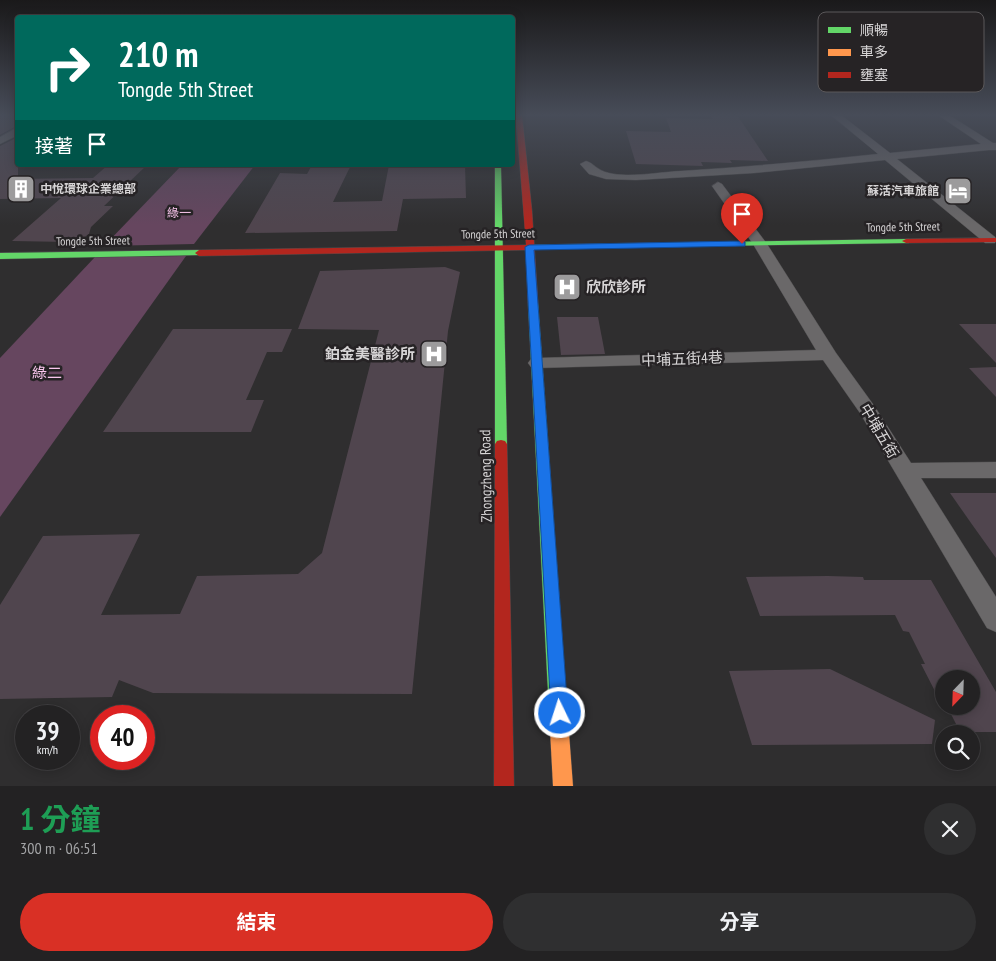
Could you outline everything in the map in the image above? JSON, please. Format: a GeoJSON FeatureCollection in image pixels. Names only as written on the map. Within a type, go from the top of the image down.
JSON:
{"type":"FeatureCollection","features":[{"type":"Feature","properties":{"kind":"street"},"geometry":{"type":"LineString","coordinates":[[522,152],[528,211],[563,786]]}},
{"type":"Feature","properties":{"kind":"street"},"geometry":{"type":"LineString","coordinates":[[883,152],[993,240]]}},
{"type":"Feature","properties":{"kind":"street"},"geometry":{"type":"LineString","coordinates":[[586,164],[593,172],[610,177],[754,170],[939,152]]}},
{"type":"Feature","properties":{"kind":"street","name":"Zhongzheng Road"},"geometry":{"type":"LineString","coordinates":[[498,167],[504,786]]}},
{"type":"Feature","properties":{"kind":"street","name":"中埔五街"},"geometry":{"type":"LineString","coordinates":[[718,186],[760,244],[828,355],[868,412],[996,620]]}},
{"type":"Feature","properties":{"kind":"street","name":"Tongde 5th Street"},"geometry":{"type":"LineString","coordinates":[[0,256],[993,240]]}},
{"type":"Feature","properties":{"kind":"street","name":"中埔五街4巷"},"geometry":{"type":"LineString","coordinates":[[537,363],[828,355]]}},
{"type":"Feature","properties":{"kind":"street"},"geometry":{"type":"LineString","coordinates":[[903,471],[996,470]]}},
{"type":"Feature","properties":{"kind":"green space","name":"綠一"},"geometry":{"type":"Polygon","coordinates":[[[180,167],[253,167],[194,244],[104,246],[180,167]]]}},
{"type":"Feature","properties":{"kind":"green space","name":"綠二"},"geometry":{"type":"Polygon","coordinates":[[[186,256],[0,517],[0,358],[95,257],[186,256]]]}},
{"type":"Feature","properties":{"kind":"building"},"geometry":{"type":"Polygon","coordinates":[[[0,152],[15,152],[15,167],[18,167],[18,176],[13,179],[93,178],[106,167],[145,167],[104,206],[113,206],[91,227],[89,234],[83,238],[68,242],[12,241],[61,198],[0,199],[0,152]]]}},
{"type":"Feature","properties":{"kind":"building"},"geometry":{"type":"Polygon","coordinates":[[[632,152],[762,152],[768,161],[730,160],[732,163],[701,162],[703,166],[636,164],[632,152]]]}},
{"type":"Feature","properties":{"kind":"building"},"geometry":{"type":"Polygon","coordinates":[[[311,167],[350,167],[333,202],[382,201],[389,167],[465,167],[466,198],[403,199],[397,231],[245,233],[280,173],[307,174],[311,167]]]}},
{"type":"Feature","properties":{"kind":"building"},"geometry":{"type":"Polygon","coordinates":[[[445,267],[460,272],[448,331],[412,694],[153,693],[119,680],[112,697],[0,699],[0,605],[43,536],[140,534],[101,615],[180,614],[197,576],[298,574],[322,553],[379,330],[298,329],[320,271],[445,267]]]}},
{"type":"Feature","properties":{"kind":"building"},"geometry":{"type":"Polygon","coordinates":[[[557,317],[598,317],[605,354],[561,355],[557,317]]]}},
{"type":"Feature","properties":{"kind":"building"},"geometry":{"type":"Polygon","coordinates":[[[959,324],[996,324],[996,363],[959,324]]]}},
{"type":"Feature","properties":{"kind":"building"},"geometry":{"type":"Polygon","coordinates":[[[173,329],[292,329],[282,352],[267,352],[246,400],[264,400],[251,432],[103,432],[173,329]]]}},
{"type":"Feature","properties":{"kind":"building"},"geometry":{"type":"Polygon","coordinates":[[[996,367],[996,397],[969,368],[996,367]]]}},
{"type":"Feature","properties":{"kind":"building"},"geometry":{"type":"Polygon","coordinates":[[[950,493],[996,493],[996,558],[971,523],[950,493]]]}},
{"type":"Feature","properties":{"kind":"building"},"geometry":{"type":"Polygon","coordinates":[[[828,576],[863,577],[864,580],[931,580],[996,692],[996,732],[980,732],[980,725],[956,725],[952,715],[980,715],[980,670],[935,670],[935,691],[921,664],[925,664],[909,632],[903,631],[895,615],[760,616],[746,577],[828,576]]]}},
{"type":"Feature","properties":{"kind":"building"},"geometry":{"type":"Polygon","coordinates":[[[830,669],[935,720],[932,744],[752,745],[729,671],[830,669]]]}},
{"type":"Feature","properties":{"kind":"traffic: fast"},"geometry":{"type":"LineString","coordinates":[[498,167],[501,444]]}},
{"type":"Feature","properties":{"kind":"traffic: fast"},"geometry":{"type":"LineString","coordinates":[[529,247],[906,241]]}},
{"type":"Feature","properties":{"kind":"traffic: fast"},"geometry":{"type":"LineString","coordinates":[[0,256],[199,253]]}},
{"type":"Feature","properties":{"kind":"traffic: fast"},"geometry":{"type":"LineString","coordinates":[[533,303],[557,693]]}},
{"type":"Feature","properties":{"kind":"traffic: slow"},"geometry":{"type":"LineString","coordinates":[[557,693],[563,786]]}},
{"type":"Feature","properties":{"kind":"traffic: jam"},"geometry":{"type":"LineString","coordinates":[[522,152],[533,303]]}},
{"type":"Feature","properties":{"kind":"traffic: jam"},"geometry":{"type":"LineString","coordinates":[[906,241],[996,240]]}},
{"type":"Feature","properties":{"kind":"traffic: jam"},"geometry":{"type":"LineString","coordinates":[[199,253],[529,247]]}},
{"type":"Feature","properties":{"kind":"traffic: jam"},"geometry":{"type":"LineString","coordinates":[[501,444],[504,786]]}},
{"type":"Feature","properties":{"kind":"place","name":"中悅環球企業總部"},"geometry":{"type":"Point","coordinates":[21,189]}},
{"type":"Feature","properties":{"kind":"place","name":"蘇活汽車旅館"},"geometry":{"type":"Point","coordinates":[958,191]}},
{"type":"Feature","properties":{"kind":"place","name":"欣欣診所"},"geometry":{"type":"Point","coordinates":[567,287]}},
{"type":"Feature","properties":{"kind":"place","name":"鉑金美醫診所"},"geometry":{"type":"Point","coordinates":[434,354]}},
{"type":"Feature","properties":{"kind":"route"},"geometry":{"type":"LineString","coordinates":[[560,713],[529,247],[742,244]]}}]}
